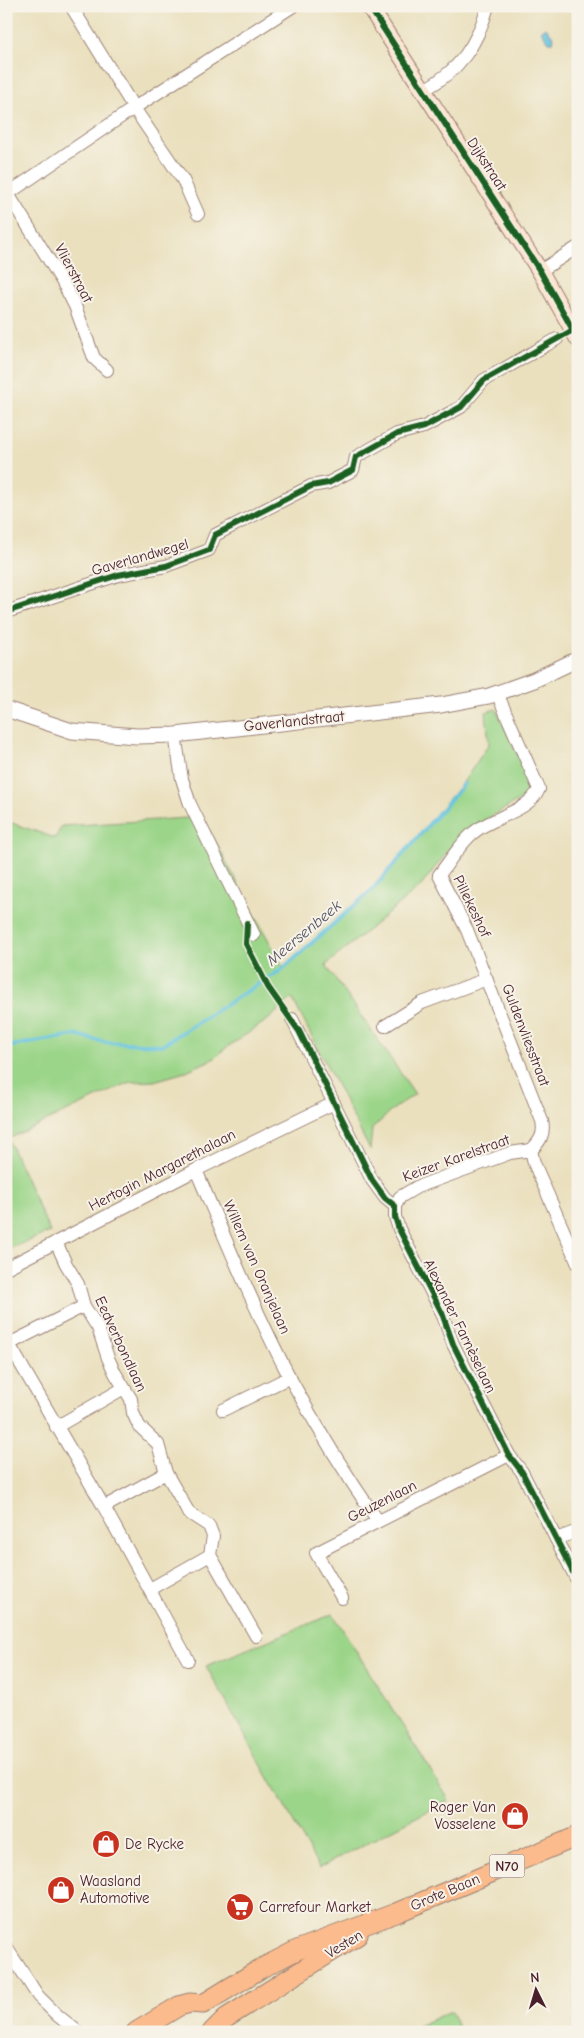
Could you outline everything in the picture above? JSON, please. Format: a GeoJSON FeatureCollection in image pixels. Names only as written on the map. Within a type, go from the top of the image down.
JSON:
{"type":"FeatureCollection","features":[{"type":"Feature","properties":{"kind":"main road","name":"Dijkstraat"},"geometry":{"type":"LineString","coordinates":[[369,6],[540,271],[578,339]]}},
{"type":"Feature","properties":{"kind":"main road","name":"Grote Baan"},"geometry":{"type":"LineString","coordinates":[[396,1913],[578,1836]]}},
{"type":"Feature","properties":{"kind":"main road","name":"Vesten"},"geometry":{"type":"LineString","coordinates":[[136,2032],[179,2006],[190,2003],[203,2004],[260,1969],[311,1944],[396,1913]]}},
{"type":"Feature","properties":{"kind":"main road","name":"Vesten"},"geometry":{"type":"LineString","coordinates":[[213,2030],[226,2018],[396,1913]]}},
{"type":"Feature","properties":{"kind":"main road"},"geometry":{"type":"LineString","coordinates":[[311,1944],[315,1952],[311,1964]]}},
{"type":"Feature","properties":{"kind":"main road","name":"Vesten"},"geometry":{"type":"LineString","coordinates":[[203,2004],[212,2018],[213,2030]]}},
{"type":"Feature","properties":{"kind":"street"},"geometry":{"type":"LineString","coordinates":[[72,6],[134,108],[183,180],[198,214]]}},
{"type":"Feature","properties":{"kind":"street","name":"Vlierstraat"},"geometry":{"type":"LineString","coordinates":[[107,370],[94,358],[75,306],[66,289],[50,259],[7,194],[134,108],[293,6]]}},
{"type":"Feature","properties":{"kind":"street"},"geometry":{"type":"LineString","coordinates":[[424,90],[454,69],[468,54],[476,39],[488,6]]}},
{"type":"Feature","properties":{"kind":"street"},"geometry":{"type":"LineString","coordinates":[[540,271],[578,247]]}},
{"type":"Feature","properties":{"kind":"street","name":"Gaverlandwegel"},"geometry":{"type":"LineString","coordinates":[[6,612],[118,574],[166,566],[209,550],[215,535],[310,486],[328,484],[353,470],[356,457],[397,434],[424,427],[461,407],[484,380],[557,339]]}},
{"type":"Feature","properties":{"kind":"street","name":"Gaverlandstraat"},"geometry":{"type":"LineString","coordinates":[[6,709],[72,731],[107,735],[175,734],[441,705],[482,698],[534,680],[578,659]]}},
{"type":"Feature","properties":{"kind":"street","name":"Pillekeshof"},"geometry":{"type":"LineString","coordinates":[[487,979],[467,930],[439,875],[471,834],[527,803],[536,795],[539,789],[497,693]]}},
{"type":"Feature","properties":{"kind":"street"},"geometry":{"type":"LineString","coordinates":[[175,734],[182,779],[190,804],[254,935]]}},
{"type":"Feature","properties":{"kind":"street","name":"Guldenvliesstraat"},"geometry":{"type":"LineString","coordinates":[[385,1026],[422,1003],[487,979],[542,1121],[542,1136],[537,1145],[531,1150]]}},
{"type":"Feature","properties":{"kind":"street"},"geometry":{"type":"LineString","coordinates":[[292,1019],[372,1180],[385,1198],[396,1206]]}},
{"type":"Feature","properties":{"kind":"street","name":"Hertogin Margarethalaan"},"geometry":{"type":"LineString","coordinates":[[6,1268],[196,1170],[334,1102]]}},
{"type":"Feature","properties":{"kind":"street","name":"Keizer Karelstraat"},"geometry":{"type":"LineString","coordinates":[[396,1206],[400,1197],[417,1187],[510,1153],[531,1150],[534,1163],[578,1264]]}},
{"type":"Feature","properties":{"kind":"street","name":"Willem van Oranjelaan"},"geometry":{"type":"LineString","coordinates":[[196,1170],[259,1315],[290,1377],[339,1463],[378,1521]]}},
{"type":"Feature","properties":{"kind":"street","name":"Alexander Farnèselaan"},"geometry":{"type":"LineString","coordinates":[[396,1206],[395,1217],[398,1229],[442,1313],[453,1344],[509,1455],[522,1472],[578,1582]]}},
{"type":"Feature","properties":{"kind":"street","name":"Eedverbondlaan"},"geometry":{"type":"LineString","coordinates":[[56,1242],[78,1284],[84,1306],[96,1322],[108,1358],[131,1399],[133,1413],[139,1426],[158,1444],[166,1473],[189,1513],[209,1526],[213,1536],[210,1555]]}},
{"type":"Feature","properties":{"kind":"street"},"geometry":{"type":"LineString","coordinates":[[84,1306],[8,1341],[150,1589],[188,1660]]}},
{"type":"Feature","properties":{"kind":"street"},"geometry":{"type":"LineString","coordinates":[[223,1410],[290,1377]]}},
{"type":"Feature","properties":{"kind":"street"},"geometry":{"type":"LineString","coordinates":[[56,1427],[124,1388]]}},
{"type":"Feature","properties":{"kind":"street","name":"Geuzenlaan"},"geometry":{"type":"LineString","coordinates":[[342,1598],[316,1553],[509,1455]]}},
{"type":"Feature","properties":{"kind":"street"},"geometry":{"type":"LineString","coordinates":[[104,1508],[166,1473]]}},
{"type":"Feature","properties":{"kind":"street"},"geometry":{"type":"LineString","coordinates":[[556,1539],[578,1531]]}},
{"type":"Feature","properties":{"kind":"street"},"geometry":{"type":"LineString","coordinates":[[150,1589],[210,1555],[256,1636]]}},
{"type":"Feature","properties":{"kind":"street"},"geometry":{"type":"LineString","coordinates":[[6,1947],[11,1963],[38,1996],[78,2032]]}},
{"type":"Feature","properties":{"kind":"green space"},"geometry":{"type":"Polygon","coordinates":[[[496,709],[530,781],[527,796],[462,833],[421,886],[326,965],[415,1094],[392,1110],[372,1129],[370,1150],[292,998],[269,1019],[223,1050],[215,1058],[182,1073],[154,1081],[130,1082],[8,1139],[50,1232],[6,1250],[6,821],[55,838],[62,826],[202,817],[283,967],[375,886],[464,781],[489,744],[486,712],[496,709]]]}},
{"type":"Feature","properties":{"kind":"green space"},"geometry":{"type":"Polygon","coordinates":[[[333,1614],[449,1800],[319,1868],[206,1666],[333,1614]]]}},
{"type":"Feature","properties":{"kind":"green space"},"geometry":{"type":"Polygon","coordinates":[[[451,2011],[460,2032],[404,2032],[451,2011]]]}},
{"type":"Feature","properties":{"kind":"water"},"geometry":{"type":"Polygon","coordinates":[[[546,27],[554,38],[553,42],[549,42],[541,31],[546,27]]]}},
{"type":"Feature","properties":{"kind":"waterway","name":"Meersenbeek"},"geometry":{"type":"LineString","coordinates":[[6,1047],[75,1035],[104,1042],[162,1045],[281,970],[372,890],[464,784]]}},
{"type":"Feature","properties":{"kind":"cycle path"},"geometry":{"type":"LineString","coordinates":[[369,6],[540,271],[578,339]]}},
{"type":"Feature","properties":{"kind":"cycle path"},"geometry":{"type":"LineString","coordinates":[[6,612],[118,575],[166,566],[209,550],[215,535],[311,486],[328,483],[353,470],[356,457],[397,434],[424,427],[461,407],[484,380],[573,330]]}},
{"type":"Feature","properties":{"kind":"cycle path"},"geometry":{"type":"LineString","coordinates":[[247,923],[246,944],[268,987],[299,1031],[372,1180],[385,1198],[395,1206],[395,1217],[399,1229],[442,1313],[453,1344],[509,1455],[522,1472],[578,1582]]}},
{"type":"Feature","properties":{"kind":"place","name":"Roger Van Vosselene"},"geometry":{"type":"Point","coordinates":[515,1816]}},
{"type":"Feature","properties":{"kind":"place","name":"De Rycke"},"geometry":{"type":"Point","coordinates":[106,1844]}},
{"type":"Feature","properties":{"kind":"place","name":"Waasland Automotive"},"geometry":{"type":"Point","coordinates":[61,1890]}},
{"type":"Feature","properties":{"kind":"place","name":"Carrefour Market"},"geometry":{"type":"Point","coordinates":[240,1907]}}]}
